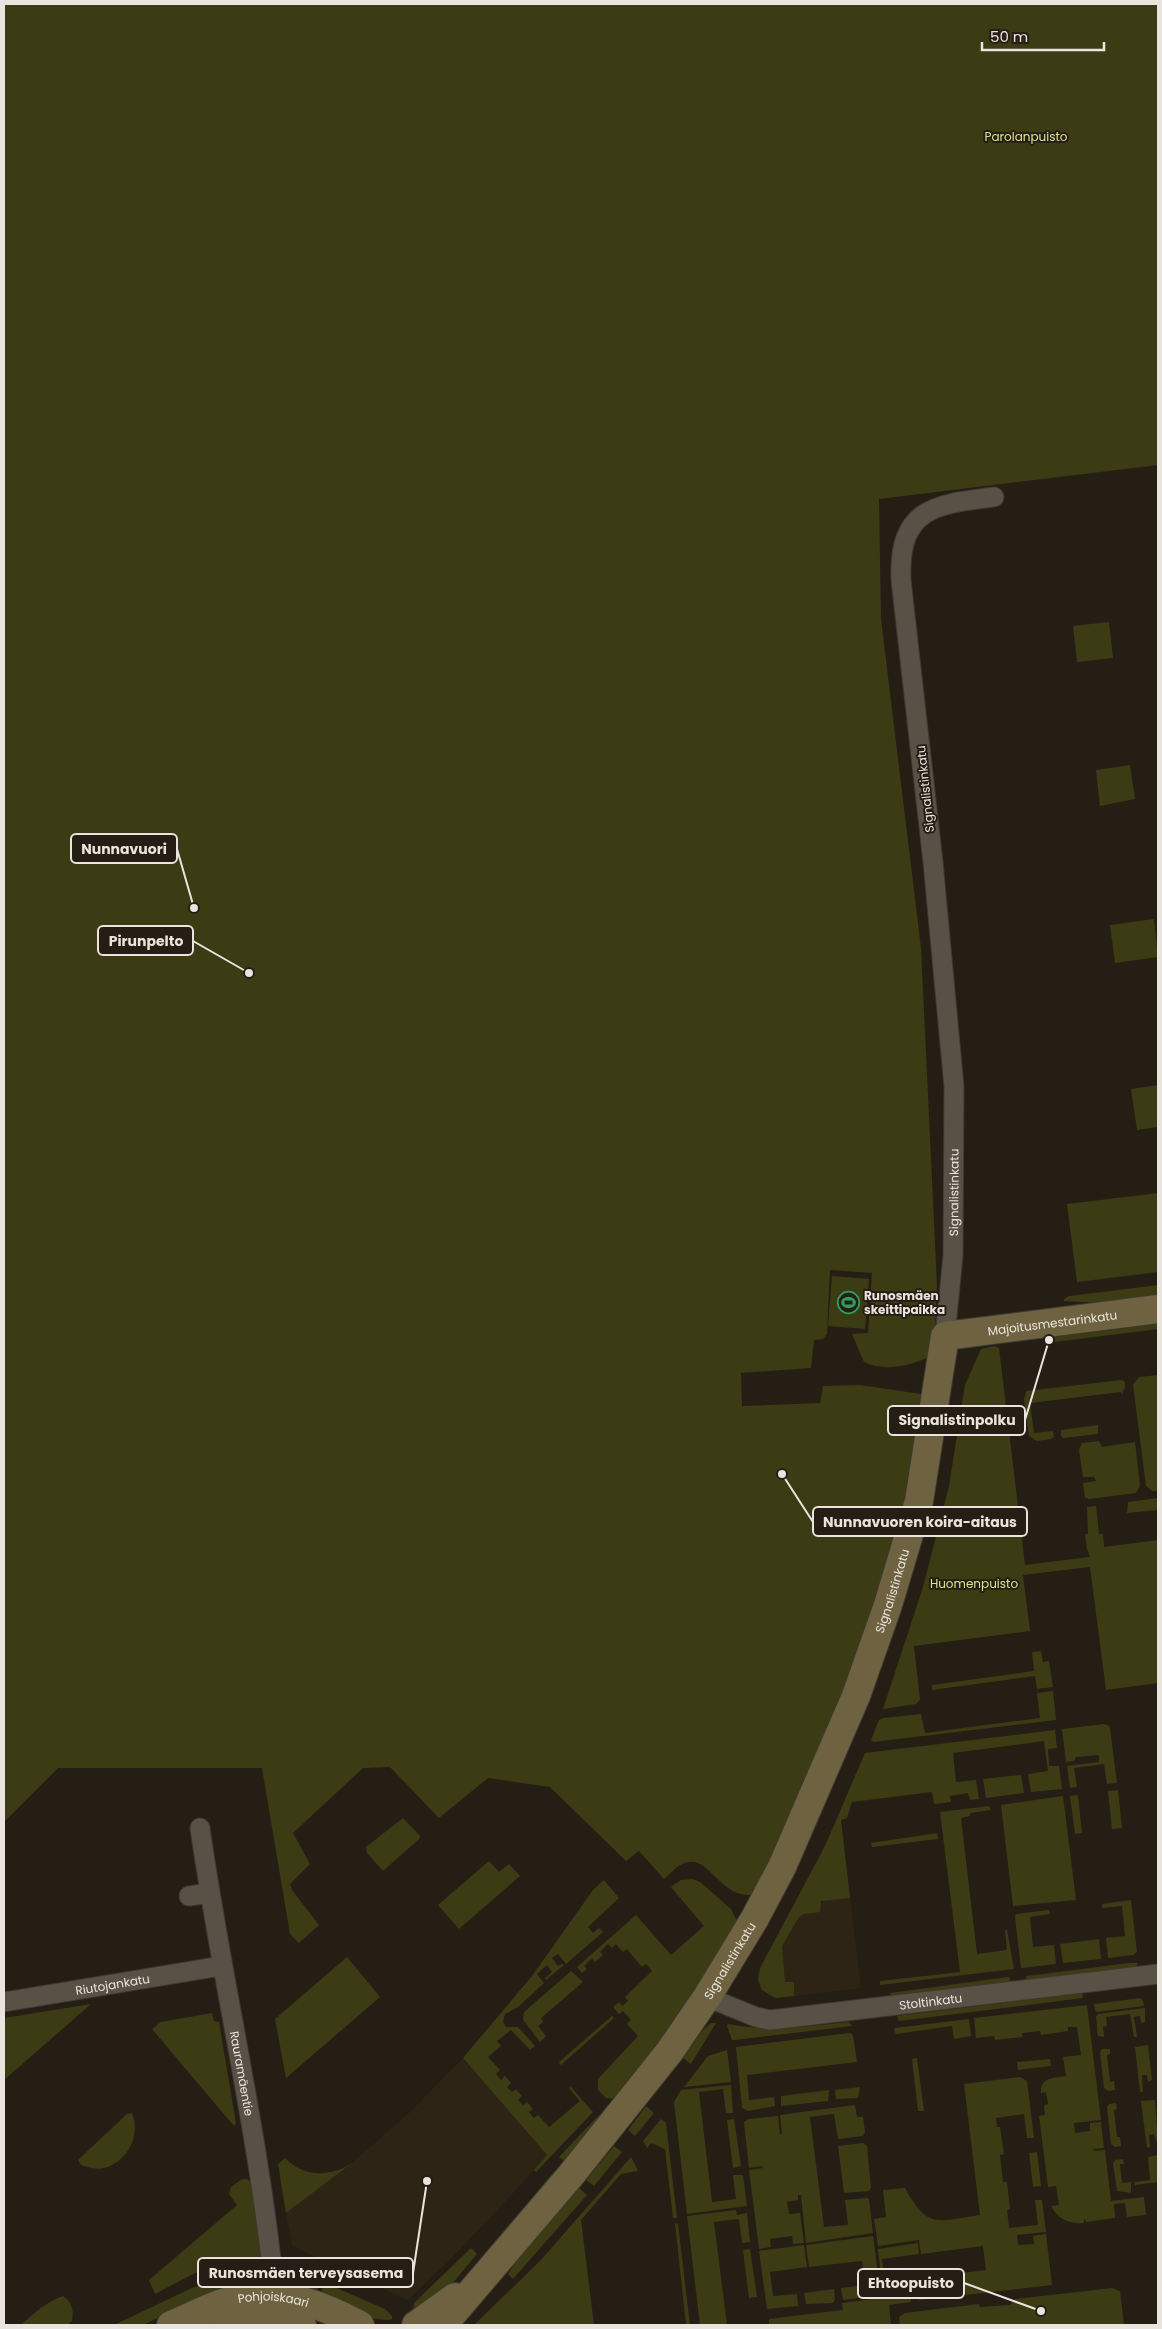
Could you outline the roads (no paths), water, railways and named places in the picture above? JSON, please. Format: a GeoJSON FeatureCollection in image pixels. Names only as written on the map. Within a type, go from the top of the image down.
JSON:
{"type":"FeatureCollection","features":[{"type":"Feature","properties":{"kind":"street","name":"Signalistinkatu"},"geometry":{"type":"LineString","coordinates":[[443,2325],[571,2175],[627,2106],[670,2051],[708,1996],[755,1918],[782,1867],[862,1678],[888,1605],[919,1501],[944,1336],[953,1256],[954,1087],[933,862],[901,580],[900,554],[906,535],[916,521],[932,509],[949,502],[994,497]]}},
{"type":"Feature","properties":{"kind":"street","name":"Majoitusmestarinkatu"},"geometry":{"type":"LineString","coordinates":[[944,1336],[1158,1309]]}},
{"type":"Feature","properties":{"kind":"street","name":"Rauramäentie"},"geometry":{"type":"LineString","coordinates":[[200,1828],[221,1966],[235,2026],[285,2314]]}},
{"type":"Feature","properties":{"kind":"street"},"geometry":{"type":"LineString","coordinates":[[189,1896],[209,1893]]}},
{"type":"Feature","properties":{"kind":"street","name":"Riutojankatu"},"geometry":{"type":"LineString","coordinates":[[4,2002],[221,1966]]}},
{"type":"Feature","properties":{"kind":"street","name":"Stoltinkatu"},"geometry":{"type":"LineString","coordinates":[[708,1996],[756,2017],[780,2019],[1158,1974]]}},
{"type":"Feature","properties":{"kind":"street","name":"Signalistinkatu"},"geometry":{"type":"LineString","coordinates":[[416,2325],[482,2277]]}},
{"type":"Feature","properties":{"kind":"street","name":"Pohjoiskaari"},"geometry":{"type":"LineString","coordinates":[[178,2322],[285,2314],[296,2298],[360,2325]]}},
{"type":"Feature","properties":{"kind":"place","name":"Nunnavuori"},"geometry":{"type":"Point","coordinates":[194,908]}},
{"type":"Feature","properties":{"kind":"place","name":"Pirunpelto"},"geometry":{"type":"Point","coordinates":[249,973]}},
{"type":"Feature","properties":{"kind":"place","name":"Runosmäen skeittipaikka"},"geometry":{"type":"Point","coordinates":[848,1302]}},
{"type":"Feature","properties":{"kind":"place","name":"Signalistinpolku"},"geometry":{"type":"Point","coordinates":[1049,1340]}},
{"type":"Feature","properties":{"kind":"place","name":"Nunnavuoren koira-aitaus"},"geometry":{"type":"Point","coordinates":[782,1474]}},
{"type":"Feature","properties":{"kind":"place","name":"Runosmäen terveysasema"},"geometry":{"type":"Point","coordinates":[427,2181]}},
{"type":"Feature","properties":{"kind":"place","name":"Ehtoopuisto"},"geometry":{"type":"Point","coordinates":[1041,2311]}},
{"type":"Feature","properties":{"kind":"park label","name":"Parolanpuisto"},"geometry":{"type":"Point","coordinates":[1026,136]}},
{"type":"Feature","properties":{"kind":"park label","name":"Huomenpuisto"},"geometry":{"type":"Point","coordinates":[974,1583]}}]}
